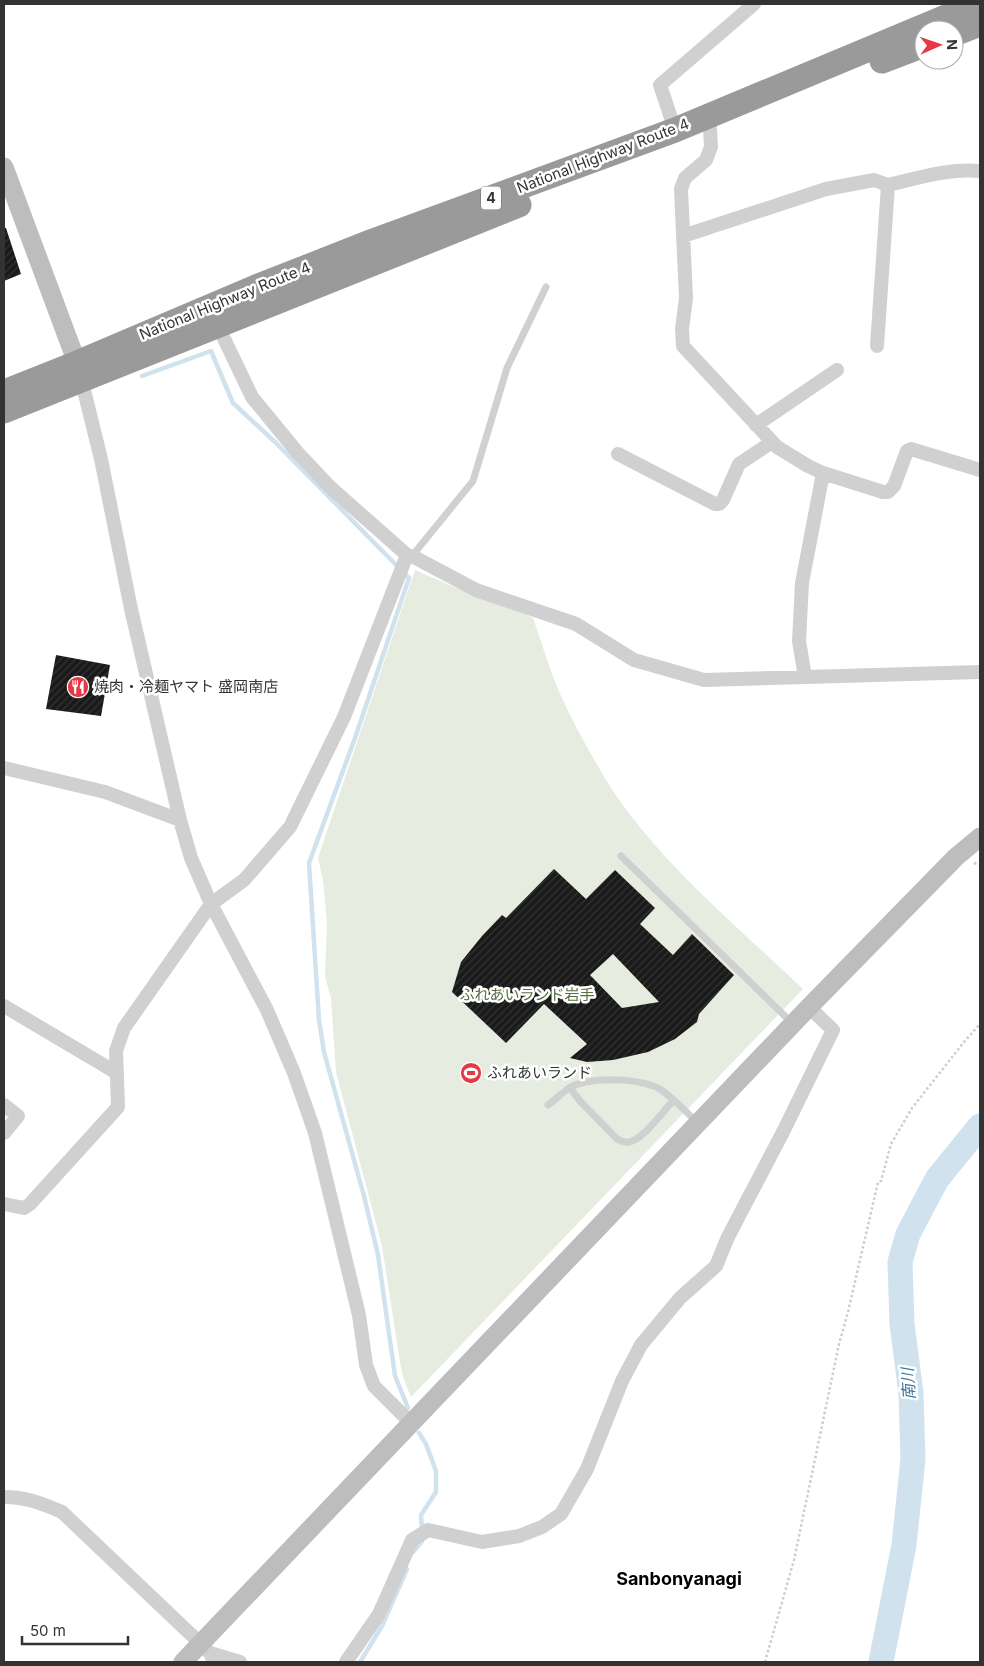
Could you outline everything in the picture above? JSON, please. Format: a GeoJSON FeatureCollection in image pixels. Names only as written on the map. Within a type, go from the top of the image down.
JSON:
{"type":"FeatureCollection","features":[{"type":"Feature","properties":{"kind":"highway","name":"National Highway Route 4"},"geometry":{"type":"LineString","coordinates":[[4,411],[80,371],[256,288],[368,243],[676,130],[977,4]]}},
{"type":"Feature","properties":{"kind":"highway"},"geometry":{"type":"LineString","coordinates":[[964,30],[980,24]]}},
{"type":"Feature","properties":{"kind":"highway","name":"National Highway Route 4"},"geometry":{"type":"LineString","coordinates":[[4,392],[80,371],[218,326],[710,128],[914,49]]}},
{"type":"Feature","properties":{"kind":"street"},"geometry":{"type":"LineString","coordinates":[[676,130],[660,85],[747,6]]}},
{"type":"Feature","properties":{"kind":"street"},"geometry":{"type":"LineString","coordinates":[[710,128],[711,147],[706,160],[685,178],[681,189],[686,298],[682,329],[683,346],[777,447],[823,473],[888,492],[894,486],[907,451],[911,449],[980,470]]}},
{"type":"Feature","properties":{"kind":"street"},"geometry":{"type":"LineString","coordinates":[[4,166],[80,371],[112,508],[131,609],[180,820],[191,858],[211,904],[267,1010],[294,1073],[315,1134],[359,1315],[366,1365],[374,1386],[411,1423]]}},
{"type":"Feature","properties":{"kind":"street"},"geometry":{"type":"LineString","coordinates":[[683,236],[826,189],[874,180],[888,185],[927,176],[969,170],[980,171]]}},
{"type":"Feature","properties":{"kind":"street"},"geometry":{"type":"LineString","coordinates":[[877,346],[888,185]]}},
{"type":"Feature","properties":{"kind":"street"},"geometry":{"type":"LineString","coordinates":[[218,326],[252,397],[297,452],[330,487],[408,558],[476,590],[576,624],[634,660],[704,680],[980,672]]}},
{"type":"Feature","properties":{"kind":"street"},"geometry":{"type":"LineString","coordinates":[[756,425],[837,370]]}},
{"type":"Feature","properties":{"kind":"street"},"geometry":{"type":"LineString","coordinates":[[618,454],[715,504],[719,504],[724,500],[739,464],[772,442]]}},
{"type":"Feature","properties":{"kind":"street"},"geometry":{"type":"LineString","coordinates":[[805,677],[799,641],[802,583],[823,473]]}},
{"type":"Feature","properties":{"kind":"street"},"geometry":{"type":"LineString","coordinates":[[4,1204],[24,1208],[30,1204],[118,1108],[116,1051],[124,1028],[211,904],[244,880],[290,827],[344,717],[408,558]]}},
{"type":"Feature","properties":{"kind":"street"},"geometry":{"type":"LineString","coordinates":[[4,768],[105,792],[180,820]]}},
{"type":"Feature","properties":{"kind":"street"},"geometry":{"type":"LineString","coordinates":[[183,1662],[208,1653],[411,1423],[809,1007],[956,857],[980,837]]}},
{"type":"Feature","properties":{"kind":"street"},"geometry":{"type":"LineString","coordinates":[[4,1006],[117,1073]]}},
{"type":"Feature","properties":{"kind":"street"},"geometry":{"type":"LineString","coordinates":[[346,1662],[379,1614],[412,1540],[428,1530],[482,1542],[519,1536],[542,1527],[561,1514],[588,1469],[622,1381],[641,1345],[680,1298],[716,1266],[728,1237],[825,1047],[833,1030],[809,1007]]}},
{"type":"Feature","properties":{"kind":"street"},"geometry":{"type":"LineString","coordinates":[[4,1105],[18,1116],[4,1133]]}},
{"type":"Feature","properties":{"kind":"street"},"geometry":{"type":"LineString","coordinates":[[4,1497],[20,1497],[62,1512],[208,1653],[240,1662]]}},
{"type":"Feature","properties":{"kind":"lane"},"geometry":{"type":"LineString","coordinates":[[408,558],[473,481],[507,368],[546,287]]}},
{"type":"Feature","properties":{"kind":"lane"},"geometry":{"type":"LineString","coordinates":[[621,856],[793,1024]]}},
{"type":"Feature","properties":{"kind":"lane"},"geometry":{"type":"LineString","coordinates":[[548,1105],[570,1088],[599,1081],[626,1080],[640,1082],[661,1090],[698,1123]]}},
{"type":"Feature","properties":{"kind":"lane"},"geometry":{"type":"LineString","coordinates":[[570,1088],[617,1139],[624,1142],[638,1139],[673,1101]]}},
{"type":"Feature","properties":{"kind":"path"},"geometry":{"type":"LineString","coordinates":[[765,1662],[794,1560],[839,1344],[878,1182],[881,1180],[891,1144],[912,1108],[980,1024]]}},
{"type":"Feature","properties":{"kind":"green space","name":"ふれあいランド岩手"},"geometry":{"type":"Polygon","coordinates":[[[415,570],[533,618],[553,677],[566,707],[600,770],[626,809],[672,864],[724,916],[803,989],[411,1397],[403,1377],[400,1362],[382,1246],[336,1072],[331,998],[325,977],[327,923],[323,880],[318,858],[415,570]]]}},
{"type":"Feature","properties":{"kind":"building"},"geometry":{"type":"Polygon","coordinates":[[[4,228],[6,228],[21,274],[4,281],[4,228]]]}},
{"type":"Feature","properties":{"kind":"building","name":"焼肉・冷麺ヤマト 盛岡南店"},"geometry":{"type":"Polygon","coordinates":[[[56,655],[110,665],[101,716],[46,709],[56,655]]]}},
{"type":"Feature","properties":{"kind":"building"},"geometry":{"type":"Polygon","coordinates":[[[554,869],[586,899],[615,870],[655,908],[640,924],[673,955],[692,934],[734,975],[699,1014],[697,1022],[675,1039],[648,1052],[613,1060],[587,1062],[570,1058],[587,1044],[544,1004],[506,1043],[452,992],[461,962],[502,915],[506,918],[554,869]],[[613,954],[590,975],[622,1008],[659,1002],[613,954]]]}},
{"type":"Feature","properties":{"kind":"waterway"},"geometry":{"type":"LineString","coordinates":[[142,376],[211,351],[233,403],[275,442],[409,578],[355,738],[309,863],[319,1020],[324,1052],[364,1196],[378,1255],[395,1376],[408,1408]]}},
{"type":"Feature","properties":{"kind":"waterway","name":"南川"},"geometry":{"type":"LineString","coordinates":[[881,1662],[904,1545],[913,1459],[911,1393],[902,1324],[900,1262],[908,1234],[937,1179],[980,1126]]}},
{"type":"Feature","properties":{"kind":"waterway"},"geometry":{"type":"LineString","coordinates":[[419,1433],[426,1444],[436,1471],[436,1492],[421,1515],[422,1531]]}},
{"type":"Feature","properties":{"kind":"waterway"},"geometry":{"type":"LineString","coordinates":[[413,1552],[422,1541],[422,1538]]}},
{"type":"Feature","properties":{"kind":"waterway"},"geometry":{"type":"LineString","coordinates":[[360,1662],[382,1626],[407,1569]]}},
{"type":"Feature","properties":{"kind":"place","name":"焼肉・冷麺ヤマト 盛岡南店"},"geometry":{"type":"Point","coordinates":[78,687]}},
{"type":"Feature","properties":{"kind":"place","name":"ふれあいランド"},"geometry":{"type":"Point","coordinates":[471,1073]}},
{"type":"Feature","properties":{"kind":"district","name":"Sanbonyanagi"},"geometry":{"type":"Point","coordinates":[679,1579]}}]}
